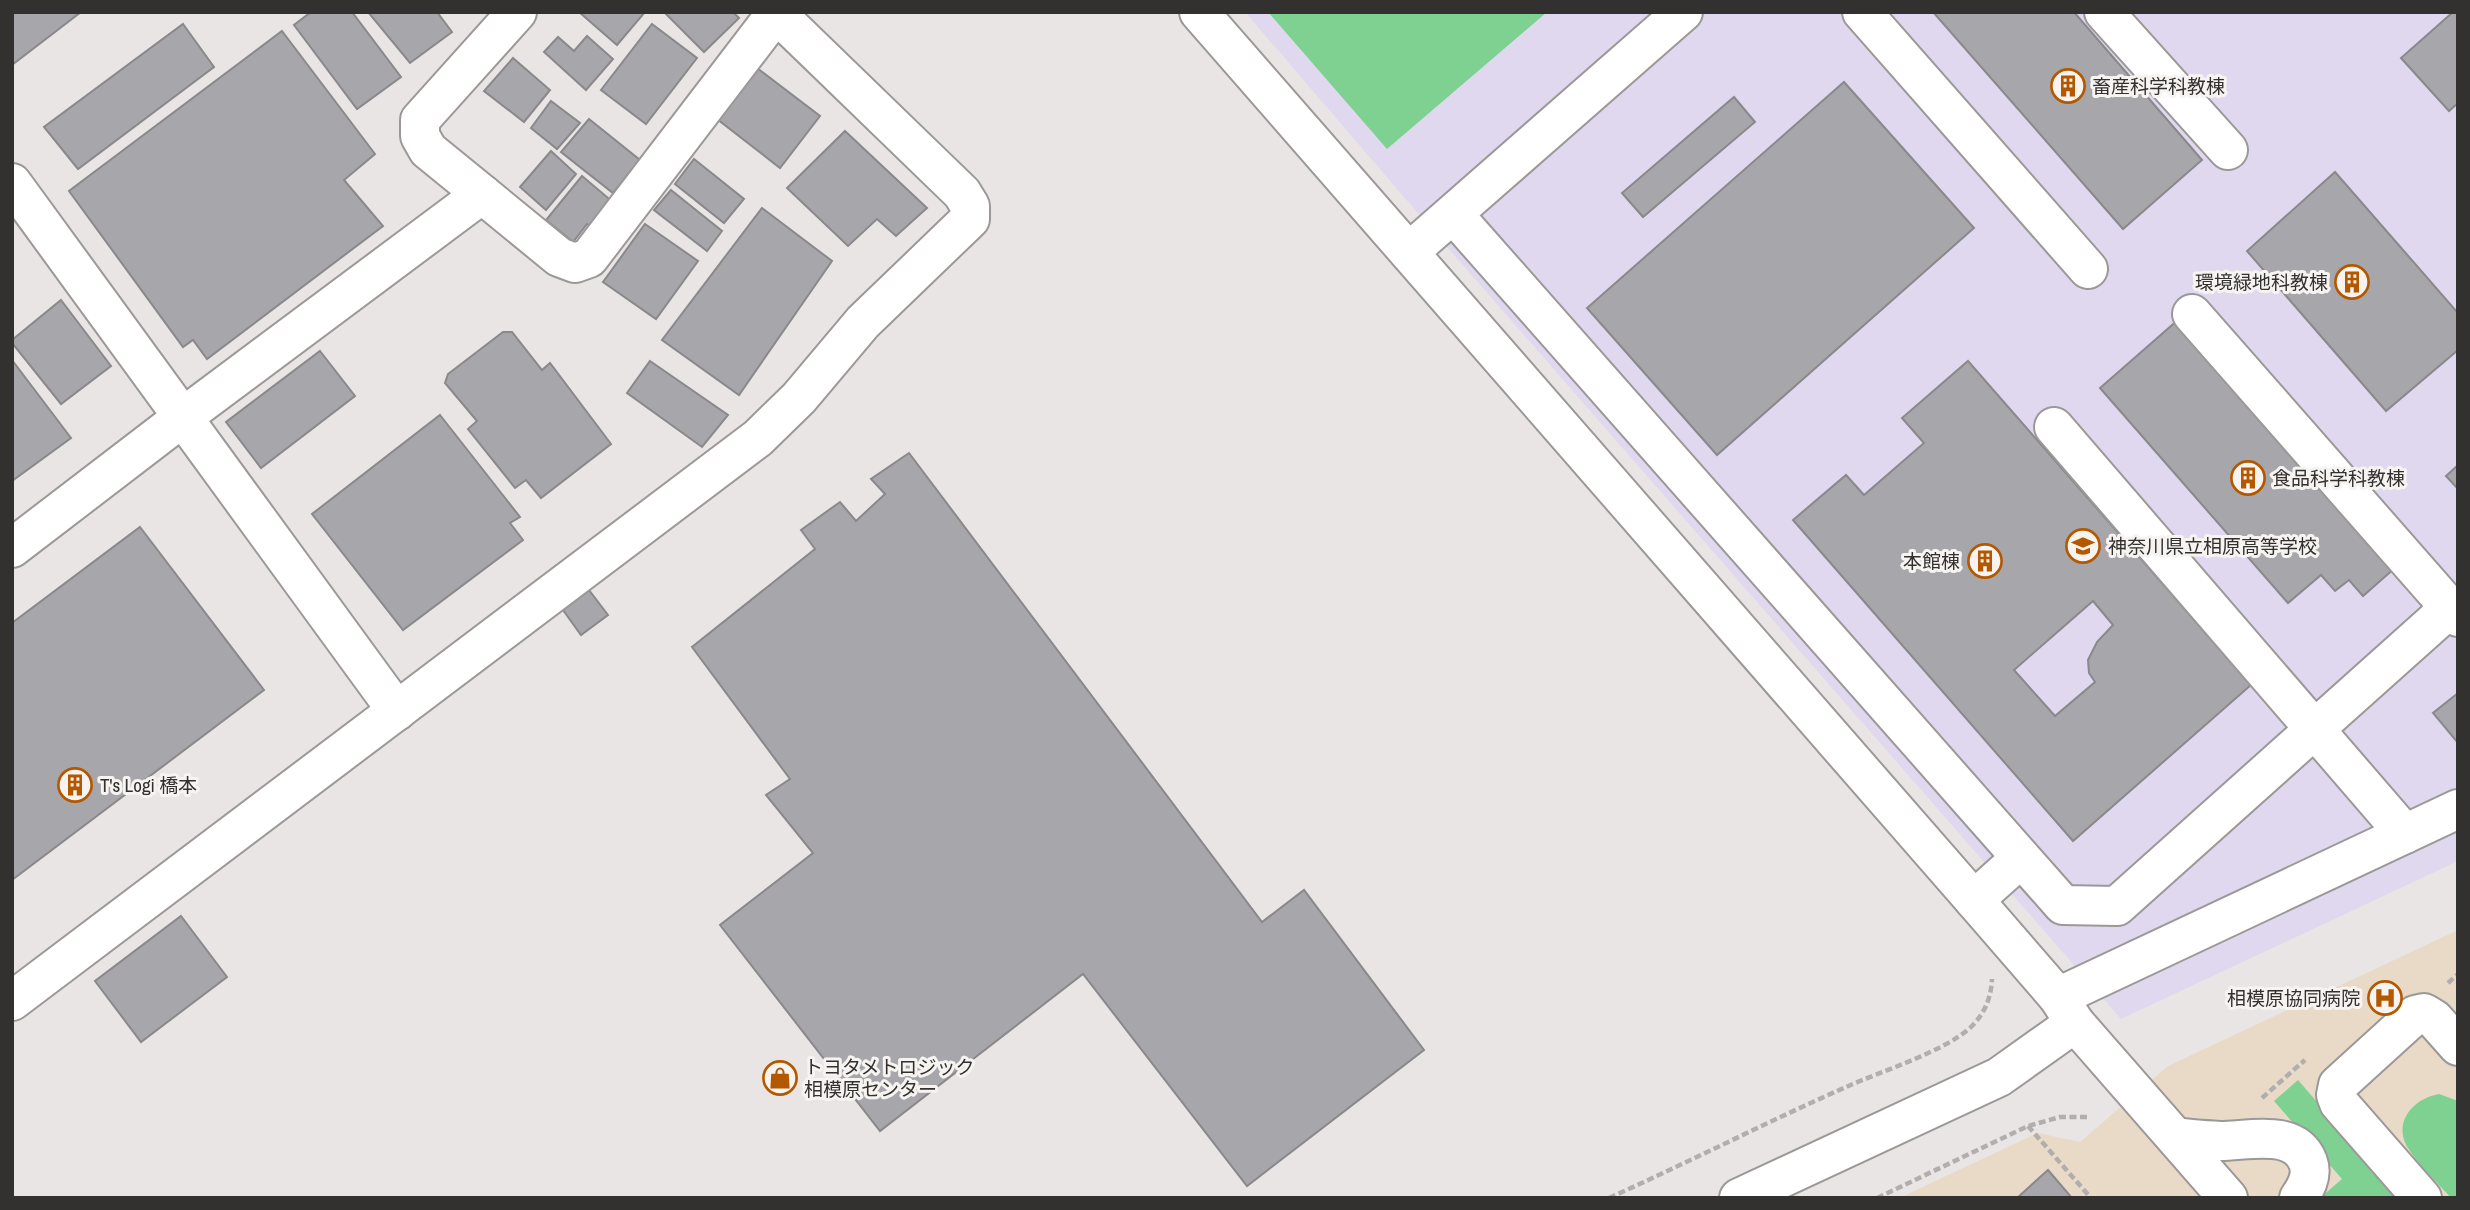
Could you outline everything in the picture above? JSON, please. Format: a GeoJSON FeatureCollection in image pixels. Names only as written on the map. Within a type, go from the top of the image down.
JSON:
{"type":"FeatureCollection","features":[{"type":"Feature","properties":{"kind":"street"},"geometry":{"type":"LineString","coordinates":[[12,1000],[758,438],[799,398],[863,322],[970,219],[971,206],[962,193],[776,13],[589,258],[575,263],[559,257],[428,150],[420,136],[420,120],[517,12]]}},
{"type":"Feature","properties":{"kind":"street"},"geometry":{"type":"LineString","coordinates":[[1199,12],[1974,900],[2228,1198]]}},
{"type":"Feature","properties":{"kind":"street"},"geometry":{"type":"LineString","coordinates":[[1409,252],[1683,12]]}},
{"type":"Feature","properties":{"kind":"street"},"geometry":{"type":"LineString","coordinates":[[1862,12],[2088,269]]}},
{"type":"Feature","properties":{"kind":"street"},"geometry":{"type":"LineString","coordinates":[[2104,12],[2228,150]]}},
{"type":"Feature","properties":{"kind":"street"},"geometry":{"type":"LineString","coordinates":[[12,183],[397,711]]}},
{"type":"Feature","properties":{"kind":"street"},"geometry":{"type":"LineString","coordinates":[[12,548],[482,194]]}},
{"type":"Feature","properties":{"kind":"street"},"geometry":{"type":"LineString","coordinates":[[1454,215],[2063,905],[2118,906],[2316,728],[2454,612],[2192,314]]}},
{"type":"Feature","properties":{"kind":"street"},"geometry":{"type":"LineString","coordinates":[[2054,427],[2405,834]]}},
{"type":"Feature","properties":{"kind":"street"},"geometry":{"type":"LineString","coordinates":[[1739,1198],[1999,1077],[2067,1010],[2458,809]]}},
{"type":"Feature","properties":{"kind":"street"},"geometry":{"type":"LineString","coordinates":[[1974,900],[2021,859]]}},
{"type":"Feature","properties":{"kind":"street"},"geometry":{"type":"LineString","coordinates":[[2422,1198],[2339,1103],[2336,1095],[2339,1085],[2415,1015],[2424,1013],[2434,1019],[2458,1046]]}},
{"type":"Feature","properties":{"kind":"street"},"geometry":{"type":"LineString","coordinates":[[2176,1138],[2268,1138],[2287,1141],[2304,1152],[2310,1167],[2307,1186],[2299,1198]]}},
{"type":"Feature","properties":{"kind":"path"},"geometry":{"type":"LineString","coordinates":[[1609,1198],[1847,1086],[1949,1042],[1970,1028],[1983,1013],[1990,997],[1990,971]]}},
{"type":"Feature","properties":{"kind":"path"},"geometry":{"type":"LineString","coordinates":[[1877,1198],[2028,1126],[2060,1117],[2090,1117]]}},
{"type":"Feature","properties":{"kind":"path"},"geometry":{"type":"LineString","coordinates":[[2028,1126],[2091,1198]]}},
{"type":"Feature","properties":{"kind":"shaded area","name":"神奈川県立相原高等学校"},"geometry":{"type":"Polygon","coordinates":[[[1245,12],[2458,12],[2458,861],[2121,1019],[1245,12]]]}},
{"type":"Feature","properties":{"kind":"shaded area","name":"相模原協同病院"},"geometry":{"type":"Polygon","coordinates":[[[2458,930],[2458,1198],[1899,1198],[2038,1133],[2080,1142],[2168,1066],[2458,930]]]}},
{"type":"Feature","properties":{"kind":"green space"},"geometry":{"type":"Polygon","coordinates":[[[1268,12],[1547,12],[1387,149],[1268,12]]]}},
{"type":"Feature","properties":{"kind":"green space"},"geometry":{"type":"Polygon","coordinates":[[[2298,1080],[2400,1198],[2320,1198],[2342,1179],[2274,1101],[2298,1080]]]}},
{"type":"Feature","properties":{"kind":"green space"},"geometry":{"type":"Polygon","coordinates":[[[2439,1094],[2458,1101],[2458,1198],[2451,1198],[2419,1163],[2410,1151],[2403,1132],[2403,1123],[2413,1107],[2420,1101],[2439,1094]]]}},
{"type":"Feature","properties":{"kind":"building"},"geometry":{"type":"Polygon","coordinates":[[[12,12],[81,12],[12,65],[12,12]]]}},
{"type":"Feature","properties":{"kind":"building"},"geometry":{"type":"Polygon","coordinates":[[[311,12],[352,12],[401,77],[357,109],[294,25],[311,12]]]}},
{"type":"Feature","properties":{"kind":"building"},"geometry":{"type":"Polygon","coordinates":[[[368,12],[437,12],[452,32],[410,63],[368,12]]]}},
{"type":"Feature","properties":{"kind":"building"},"geometry":{"type":"Polygon","coordinates":[[[579,12],[645,12],[617,45],[579,12]]]}},
{"type":"Feature","properties":{"kind":"building"},"geometry":{"type":"Polygon","coordinates":[[[664,12],[733,12],[739,18],[704,52],[664,12]]]}},
{"type":"Feature","properties":{"kind":"building","name":"畜産科学科教棟"},"geometry":{"type":"Polygon","coordinates":[[[1933,12],[2074,12],[2202,160],[2123,229],[1933,12]]]}},
{"type":"Feature","properties":{"kind":"building"},"geometry":{"type":"Polygon","coordinates":[[[2453,12],[2458,12],[2458,103],[2449,111],[2401,58],[2453,12]]]}},
{"type":"Feature","properties":{"kind":"building"},"geometry":{"type":"Polygon","coordinates":[[[183,24],[214,67],[78,169],[44,127],[183,24]]]}},
{"type":"Feature","properties":{"kind":"building"},"geometry":{"type":"Polygon","coordinates":[[[652,24],[697,58],[646,124],[601,90],[652,24]]]}},
{"type":"Feature","properties":{"kind":"building"},"geometry":{"type":"Polygon","coordinates":[[[282,31],[375,154],[344,180],[383,226],[207,359],[193,340],[183,347],[69,191],[282,31]]]}},
{"type":"Feature","properties":{"kind":"building"},"geometry":{"type":"Polygon","coordinates":[[[587,36],[613,59],[586,90],[544,52],[558,37],[574,51],[587,36]]]}},
{"type":"Feature","properties":{"kind":"building"},"geometry":{"type":"Polygon","coordinates":[[[513,58],[550,90],[524,122],[484,91],[513,58]]]}},
{"type":"Feature","properties":{"kind":"building"},"geometry":{"type":"Polygon","coordinates":[[[757,68],[820,116],[780,168],[717,119],[757,68]]]}},
{"type":"Feature","properties":{"kind":"building"},"geometry":{"type":"Polygon","coordinates":[[[1844,82],[1974,228],[1717,455],[1587,308],[1844,82]]]}},
{"type":"Feature","properties":{"kind":"building"},"geometry":{"type":"Polygon","coordinates":[[[1734,97],[1755,122],[1643,217],[1622,193],[1734,97]]]}},
{"type":"Feature","properties":{"kind":"building"},"geometry":{"type":"Polygon","coordinates":[[[551,101],[580,123],[557,149],[531,128],[551,101]]]}},
{"type":"Feature","properties":{"kind":"building"},"geometry":{"type":"Polygon","coordinates":[[[589,119],[640,160],[613,193],[561,152],[589,119]]]}},
{"type":"Feature","properties":{"kind":"building"},"geometry":{"type":"Polygon","coordinates":[[[845,131],[927,208],[896,236],[877,219],[848,246],[787,188],[845,131]]]}},
{"type":"Feature","properties":{"kind":"building"},"geometry":{"type":"Polygon","coordinates":[[[551,151],[576,174],[546,210],[520,187],[551,151]]]}},
{"type":"Feature","properties":{"kind":"building"},"geometry":{"type":"Polygon","coordinates":[[[694,159],[744,199],[724,223],[675,184],[694,159]]]}},
{"type":"Feature","properties":{"kind":"building","name":"環境緑地科教棟"},"geometry":{"type":"Polygon","coordinates":[[[2335,172],[2458,313],[2458,350],[2386,411],[2247,251],[2335,172]]]}},
{"type":"Feature","properties":{"kind":"building"},"geometry":{"type":"Polygon","coordinates":[[[582,176],[614,203],[593,228],[587,224],[573,242],[546,220],[582,176]]]}},
{"type":"Feature","properties":{"kind":"building"},"geometry":{"type":"Polygon","coordinates":[[[671,190],[722,231],[707,251],[654,210],[671,190]]]}},
{"type":"Feature","properties":{"kind":"building"},"geometry":{"type":"Polygon","coordinates":[[[762,208],[832,261],[739,395],[662,340],[762,208]]]}},
{"type":"Feature","properties":{"kind":"building"},"geometry":{"type":"Polygon","coordinates":[[[645,224],[698,261],[656,319],[603,282],[645,224]]]}},
{"type":"Feature","properties":{"kind":"building"},"geometry":{"type":"Polygon","coordinates":[[[61,300],[111,366],[61,404],[12,340],[61,300]]]}},
{"type":"Feature","properties":{"kind":"building","name":"食品科学科教棟"},"geometry":{"type":"Polygon","coordinates":[[[2179,319],[2396,567],[2363,596],[2349,580],[2335,591],[2321,575],[2288,603],[2100,388],[2179,319]]]}},
{"type":"Feature","properties":{"kind":"building"},"geometry":{"type":"Polygon","coordinates":[[[503,332],[512,332],[542,370],[550,363],[611,444],[541,498],[526,480],[515,488],[468,429],[477,421],[445,383],[448,374],[503,332]]]}},
{"type":"Feature","properties":{"kind":"building"},"geometry":{"type":"Polygon","coordinates":[[[320,351],[355,396],[261,468],[226,422],[320,351]]]}},
{"type":"Feature","properties":{"kind":"building"},"geometry":{"type":"Polygon","coordinates":[[[12,360],[71,438],[12,481],[12,360]]]}},
{"type":"Feature","properties":{"kind":"building"},"geometry":{"type":"Polygon","coordinates":[[[650,361],[728,415],[702,447],[627,393],[650,361]]]}},
{"type":"Feature","properties":{"kind":"building","name":"本館棟"},"geometry":{"type":"Polygon","coordinates":[[[1968,361],[2251,685],[2073,841],[1793,520],[1846,475],[1864,495],[1924,443],[1902,418],[1968,361]],[[2093,601],[2014,670],[2055,716],[2095,682],[2089,673],[2088,660],[2097,642],[2113,625],[2093,601]]]}},
{"type":"Feature","properties":{"kind":"building"},"geometry":{"type":"Polygon","coordinates":[[[440,415],[520,517],[510,523],[523,540],[403,630],[312,514],[440,415]]]}},
{"type":"Feature","properties":{"kind":"building"},"geometry":{"type":"Polygon","coordinates":[[[909,453],[1262,922],[1304,890],[1424,1050],[1247,1186],[1083,974],[880,1131],[720,925],[813,853],[766,795],[790,779],[692,647],[815,549],[801,530],[840,502],[856,521],[885,494],[871,479],[909,453]]]}},
{"type":"Feature","properties":{"kind":"building"},"geometry":{"type":"Polygon","coordinates":[[[2458,465],[2458,489],[2446,476],[2458,465]]]}},
{"type":"Feature","properties":{"kind":"building","name":"T's Logi 橋本"},"geometry":{"type":"Polygon","coordinates":[[[140,527],[264,690],[12,880],[12,623],[140,527]]]}},
{"type":"Feature","properties":{"kind":"building"},"geometry":{"type":"Polygon","coordinates":[[[589,590],[608,615],[581,635],[563,610],[589,590]]]}},
{"type":"Feature","properties":{"kind":"building"},"geometry":{"type":"Polygon","coordinates":[[[2458,693],[2458,743],[2433,713],[2458,693]]]}},
{"type":"Feature","properties":{"kind":"building"},"geometry":{"type":"Polygon","coordinates":[[[181,916],[227,977],[141,1042],[95,981],[181,916]]]}},
{"type":"Feature","properties":{"kind":"building"},"geometry":{"type":"Polygon","coordinates":[[[2048,1170],[2072,1198],[2017,1198],[2048,1170]]]}},
{"type":"Feature","properties":{"kind":"place","name":"畜産科学科教棟"},"geometry":{"type":"Point","coordinates":[2068,86]}},
{"type":"Feature","properties":{"kind":"place","name":"環境緑地科教棟"},"geometry":{"type":"Point","coordinates":[2352,282]}},
{"type":"Feature","properties":{"kind":"place","name":"食品科学科教棟"},"geometry":{"type":"Point","coordinates":[2248,478]}},
{"type":"Feature","properties":{"kind":"place","name":"神奈川県立相原高等学校"},"geometry":{"type":"Point","coordinates":[2083,546]}},
{"type":"Feature","properties":{"kind":"place","name":"本館棟"},"geometry":{"type":"Point","coordinates":[1985,561]}},
{"type":"Feature","properties":{"kind":"place","name":"T's Logi 橋本"},"geometry":{"type":"Point","coordinates":[75,785]}},
{"type":"Feature","properties":{"kind":"place","name":"相模原協同病院"},"geometry":{"type":"Point","coordinates":[2385,998]}},
{"type":"Feature","properties":{"kind":"place","name":"トヨタメトロジック 相模原センター"},"geometry":{"type":"Point","coordinates":[780,1078]}}]}
